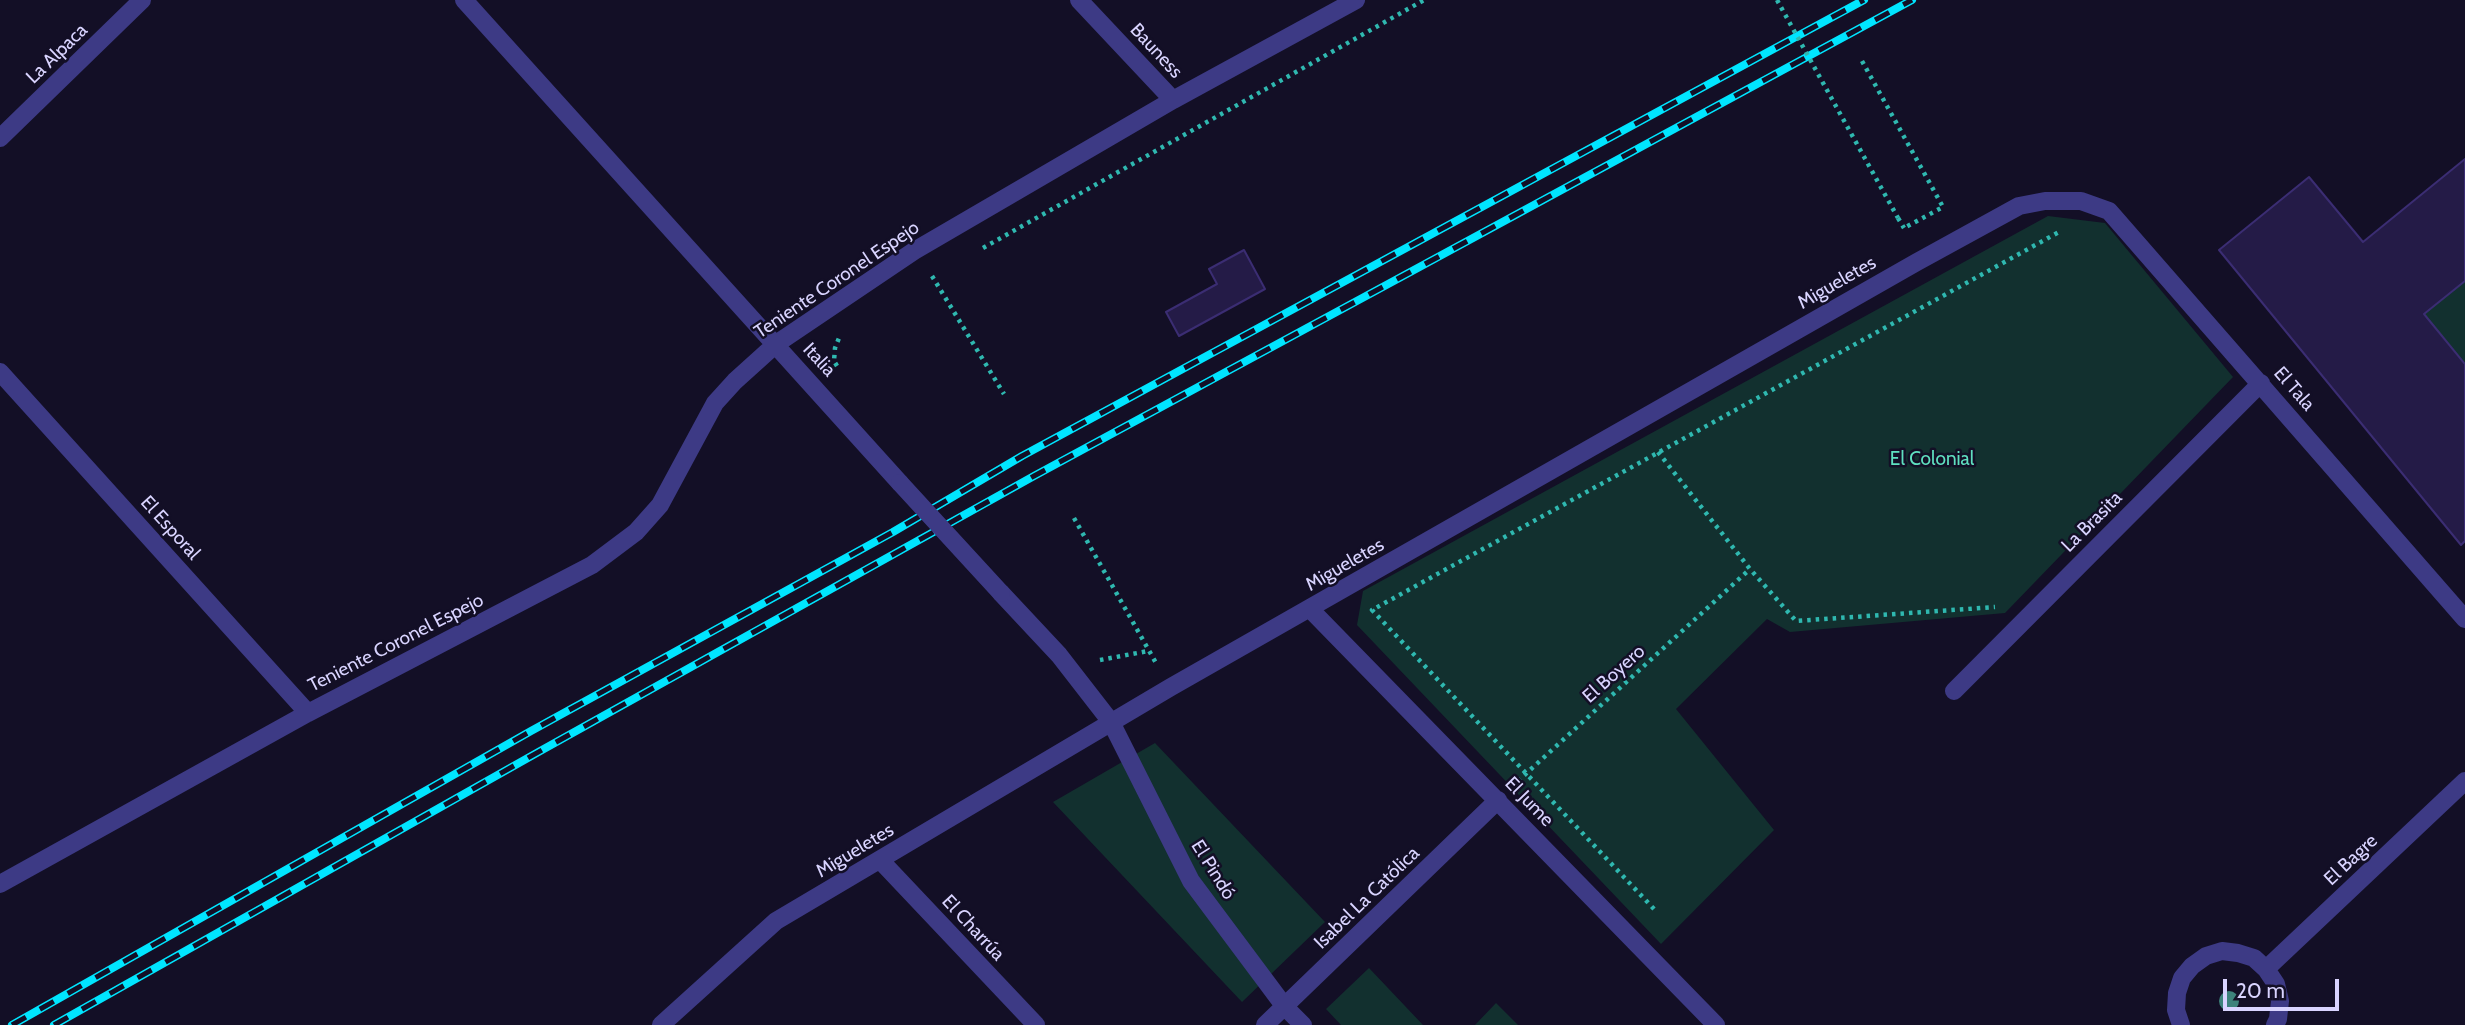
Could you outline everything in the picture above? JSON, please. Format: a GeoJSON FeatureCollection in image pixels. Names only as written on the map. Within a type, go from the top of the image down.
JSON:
{"type":"FeatureCollection","features":[{"type":"Feature","properties":{"kind":"street","name":"La Alpaca"},"geometry":{"type":"LineString","coordinates":[[0,138],[142,0]]}},
{"type":"Feature","properties":{"kind":"street","name":"Italia"},"geometry":{"type":"LineString","coordinates":[[464,0],[1059,655],[1111,722]]}},
{"type":"Feature","properties":{"kind":"street","name":"Bauness"},"geometry":{"type":"LineString","coordinates":[[1079,0],[1173,100]]}},
{"type":"Feature","properties":{"kind":"street","name":"Teniente Coronel Espejo"},"geometry":{"type":"LineString","coordinates":[[0,884],[308,713],[592,565],[636,532],[660,505],[715,403],[776,344],[914,251],[1173,100],[1356,0]]}},
{"type":"Feature","properties":{"kind":"street","name":"Migueletes"},"geometry":{"type":"LineString","coordinates":[[661,1025],[776,921],[1171,687],[1917,261],[2020,206],[2045,201],[2081,201]]}},
{"type":"Feature","properties":{"kind":"street","name":"El Tala"},"geometry":{"type":"LineString","coordinates":[[2081,201],[2109,211],[2465,619]]}},
{"type":"Feature","properties":{"kind":"street","name":"El Esporal"},"geometry":{"type":"LineString","coordinates":[[0,372],[308,713]]}},
{"type":"Feature","properties":{"kind":"street","name":"La Brasita"},"geometry":{"type":"LineString","coordinates":[[1954,691],[2260,383]]}},
{"type":"Feature","properties":{"kind":"street","name":"El Jume"},"geometry":{"type":"LineString","coordinates":[[1310,609],[1716,1025]]}},
{"type":"Feature","properties":{"kind":"street","name":"El Pindó"},"geometry":{"type":"LineString","coordinates":[[1111,722],[1191,881],[1285,1007],[1303,1025]]}},
{"type":"Feature","properties":{"kind":"street","name":"El Bagre"},"geometry":{"type":"LineString","coordinates":[[2266,969],[2465,781]]}},
{"type":"Feature","properties":{"kind":"street","name":"Isabel La Católica"},"geometry":{"type":"LineString","coordinates":[[1265,1025],[1498,800]]}},
{"type":"Feature","properties":{"kind":"street","name":"El Charrúa"},"geometry":{"type":"LineString","coordinates":[[880,860],[1036,1025]]}},
{"type":"Feature","properties":{"kind":"street"},"geometry":{"type":"LineString","coordinates":[[2181,1025],[2176,1010],[2179,986],[2192,965],[2206,956],[2222,951],[2254,958],[2266,969],[2276,984],[2280,1001],[2278,1019],[2274,1025]]}},
{"type":"Feature","properties":{"kind":"path"},"geometry":{"type":"LineString","coordinates":[[980,250],[1424,0]]}},
{"type":"Feature","properties":{"kind":"path"},"geometry":{"type":"LineString","coordinates":[[1777,0],[1904,228],[1943,207],[1862,61]]}},
{"type":"Feature","properties":{"kind":"path"},"geometry":{"type":"LineString","coordinates":[[1654,909],[1372,610],[2058,231],[2071,233]]}},
{"type":"Feature","properties":{"kind":"path"},"geometry":{"type":"LineString","coordinates":[[944,270],[932,276],[1004,394]]}},
{"type":"Feature","properties":{"kind":"path"},"geometry":{"type":"LineString","coordinates":[[840,337],[835,348],[834,361],[841,373]]}},
{"type":"Feature","properties":{"kind":"path"},"geometry":{"type":"LineString","coordinates":[[1658,452],[1750,569],[1796,621],[2005,607]]}},
{"type":"Feature","properties":{"kind":"path"},"geometry":{"type":"LineString","coordinates":[[1074,518],[1171,687]]}},
{"type":"Feature","properties":{"kind":"path","name":"El Boyero"},"geometry":{"type":"LineString","coordinates":[[1498,800],[1750,569]]}},
{"type":"Feature","properties":{"kind":"green space","name":"El Colonial"},"geometry":{"type":"Polygon","coordinates":[[[2048,216],[2105,223],[2233,377],[2005,613],[1790,632],[1767,619],[1676,709],[1774,830],[1661,944],[1357,625],[1363,591],[2048,216]]]}},
{"type":"Feature","properties":{"kind":"green space"},"geometry":{"type":"Polygon","coordinates":[[[2465,281],[2465,364],[2424,314],[2465,281]]]}},
{"type":"Feature","properties":{"kind":"green space"},"geometry":{"type":"Polygon","coordinates":[[[1155,743],[1325,922],[1242,1002],[1053,802],[1155,743]]]}},
{"type":"Feature","properties":{"kind":"green space"},"geometry":{"type":"Polygon","coordinates":[[[1369,968],[1423,1025],[1341,1025],[1326,1009],[1369,968]]]}},
{"type":"Feature","properties":{"kind":"green space"},"geometry":{"type":"Polygon","coordinates":[[[1496,1003],[1518,1025],[1475,1025],[1496,1003]]]}},
{"type":"Feature","properties":{"kind":"building"},"geometry":{"type":"Polygon","coordinates":[[[2465,159],[2465,281],[2424,314],[2465,364],[2465,541],[2461,545],[2219,250],[2309,177],[2363,242],[2465,159]]]}},
{"type":"Feature","properties":{"kind":"building"},"geometry":{"type":"Polygon","coordinates":[[[1244,250],[1265,289],[1179,336],[1166,312],[1217,284],[1209,269],[1244,250]]]}},
{"type":"Feature","properties":{"kind":"railway"},"geometry":{"type":"LineString","coordinates":[[12,1025],[531,731],[893,532],[1022,456],[1864,0]]}},
{"type":"Feature","properties":{"kind":"railway"},"geometry":{"type":"LineString","coordinates":[[54,1025],[1034,476],[1912,0]]}}]}
